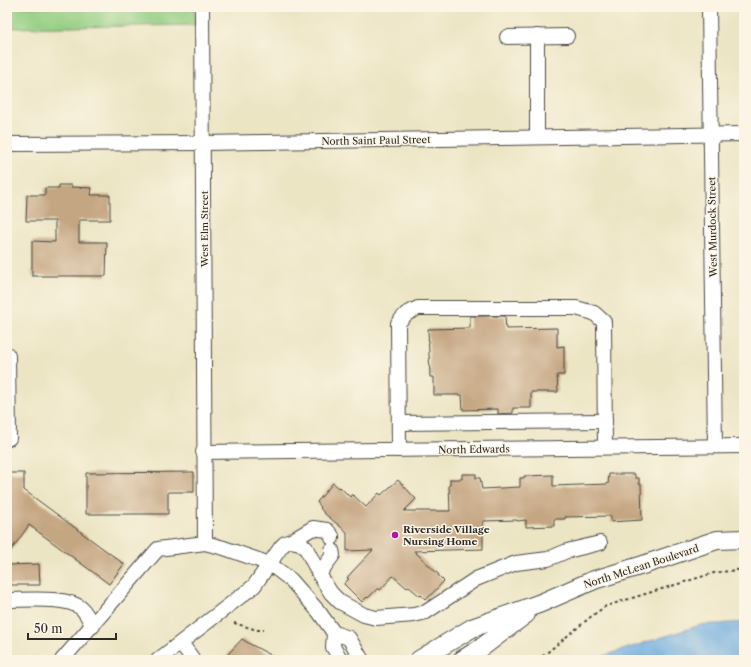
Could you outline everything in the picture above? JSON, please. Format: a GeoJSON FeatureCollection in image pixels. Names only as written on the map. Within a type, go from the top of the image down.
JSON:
{"type":"FeatureCollection","features":[{"type":"Feature","properties":{"kind":"main road","name":"North McLean Boulevard"},"geometry":{"type":"LineString","coordinates":[[419,660],[472,628],[541,603],[594,580],[717,540],[744,539]]}},
{"type":"Feature","properties":{"kind":"main road","name":"North McLean Boulevard"},"geometry":{"type":"LineString","coordinates":[[462,660],[481,648],[541,603]]}},
{"type":"Feature","properties":{"kind":"street","name":"West Elm Street"},"geometry":{"type":"LineString","coordinates":[[202,7],[204,144],[203,452],[205,543]]}},
{"type":"Feature","properties":{"kind":"street","name":"West Murdock Street"},"geometry":{"type":"LineString","coordinates":[[709,7],[715,446]]}},
{"type":"Feature","properties":{"kind":"street"},"geometry":{"type":"LineString","coordinates":[[537,36],[537,137]]}},
{"type":"Feature","properties":{"kind":"street"},"geometry":{"type":"LineString","coordinates":[[507,37],[567,36]]}},
{"type":"Feature","properties":{"kind":"street","name":"North Saint Paul Street"},"geometry":{"type":"LineString","coordinates":[[7,144],[204,144],[744,134]]}},
{"type":"Feature","properties":{"kind":"street"},"geometry":{"type":"LineString","coordinates":[[399,450],[398,323],[406,314],[418,308],[576,308],[594,313],[604,322],[605,447]]}},
{"type":"Feature","properties":{"kind":"street"},"geometry":{"type":"LineString","coordinates":[[7,354],[9,430],[9,438],[7,440]]}},
{"type":"Feature","properties":{"kind":"street"},"geometry":{"type":"LineString","coordinates":[[399,423],[605,421]]}},
{"type":"Feature","properties":{"kind":"street","name":"North Edwards"},"geometry":{"type":"LineString","coordinates":[[203,452],[744,446]]}},
{"type":"Feature","properties":{"kind":"street"},"geometry":{"type":"LineString","coordinates":[[291,542],[312,528],[328,530],[332,536],[333,555],[319,574]]}},
{"type":"Feature","properties":{"kind":"street"},"geometry":{"type":"LineString","coordinates":[[158,660],[254,586],[285,543],[291,542],[300,544],[306,548],[319,574],[331,593],[340,602],[348,608],[364,615],[376,618],[414,615],[426,612],[476,579],[516,563],[548,559],[567,551],[600,543]]}},
{"type":"Feature","properties":{"kind":"street"},"geometry":{"type":"LineString","coordinates":[[62,660],[93,626],[158,549],[205,543],[270,564],[291,580],[319,612],[334,633],[349,638],[362,660]]}},
{"type":"Feature","properties":{"kind":"street"},"geometry":{"type":"LineString","coordinates":[[7,600],[59,600],[71,602],[82,608],[93,626]]}},
{"type":"Feature","properties":{"kind":"street"},"geometry":{"type":"LineString","coordinates":[[334,633],[333,647],[341,660]]}},
{"type":"Feature","properties":{"kind":"street"},"geometry":{"type":"LineString","coordinates":[[181,643],[192,660]]}},
{"type":"Feature","properties":{"kind":"path"},"geometry":{"type":"LineString","coordinates":[[538,660],[606,606],[714,574],[744,569]]}},
{"type":"Feature","properties":{"kind":"path"},"geometry":{"type":"LineString","coordinates":[[234,623],[257,630],[264,630]]}},
{"type":"Feature","properties":{"kind":"green space"},"geometry":{"type":"Polygon","coordinates":[[[7,7],[194,7],[195,25],[7,28],[7,7]]]}},
{"type":"Feature","properties":{"kind":"water"},"geometry":{"type":"Polygon","coordinates":[[[744,622],[744,660],[591,660],[700,625],[744,622]]]}},
{"type":"Feature","properties":{"kind":"building"},"geometry":{"type":"Polygon","coordinates":[[[59,185],[92,188],[91,195],[110,195],[110,220],[79,220],[79,242],[107,242],[106,276],[32,276],[32,241],[55,242],[55,221],[26,221],[27,195],[45,195],[45,188],[59,188],[59,185]]]}},
{"type":"Feature","properties":{"kind":"building"},"geometry":{"type":"Polygon","coordinates":[[[470,316],[505,316],[506,329],[557,328],[557,347],[564,346],[564,375],[557,375],[558,392],[531,392],[531,408],[513,408],[513,413],[498,414],[498,409],[463,410],[462,395],[434,395],[434,377],[430,377],[428,329],[470,328],[470,316]]]}},
{"type":"Feature","properties":{"kind":"building"},"geometry":{"type":"Polygon","coordinates":[[[194,472],[194,492],[168,492],[168,514],[86,514],[86,473],[194,472]]]}},
{"type":"Feature","properties":{"kind":"building"},"geometry":{"type":"Polygon","coordinates":[[[7,473],[24,473],[24,490],[124,564],[109,584],[29,525],[7,556],[7,473]]]}},
{"type":"Feature","properties":{"kind":"building","name":"Riverside Village Nursing Home"},"geometry":{"type":"Polygon","coordinates":[[[462,474],[476,474],[476,478],[480,478],[482,489],[520,487],[520,478],[524,478],[524,476],[553,475],[553,486],[608,484],[609,474],[635,474],[635,478],[639,478],[639,484],[641,484],[642,520],[611,522],[611,516],[565,517],[565,519],[554,519],[554,526],[526,527],[526,520],[483,521],[483,549],[414,551],[444,581],[426,600],[409,587],[407,588],[393,576],[380,590],[378,588],[362,602],[344,584],[349,579],[347,578],[352,572],[373,550],[347,551],[347,532],[325,514],[317,502],[333,483],[339,488],[340,487],[350,497],[352,494],[366,507],[379,493],[381,495],[398,480],[416,499],[404,511],[450,511],[450,479],[462,479],[462,474]]]}},
{"type":"Feature","properties":{"kind":"building"},"geometry":{"type":"Polygon","coordinates":[[[39,564],[40,585],[7,585],[7,565],[39,564]]]}},
{"type":"Feature","properties":{"kind":"building"},"geometry":{"type":"Polygon","coordinates":[[[242,639],[280,660],[225,660],[229,653],[242,639]]]}},
{"type":"Feature","properties":{"kind":"place","name":"Riverside Village Nursing Home"},"geometry":{"type":"Point","coordinates":[395,535]}}]}
